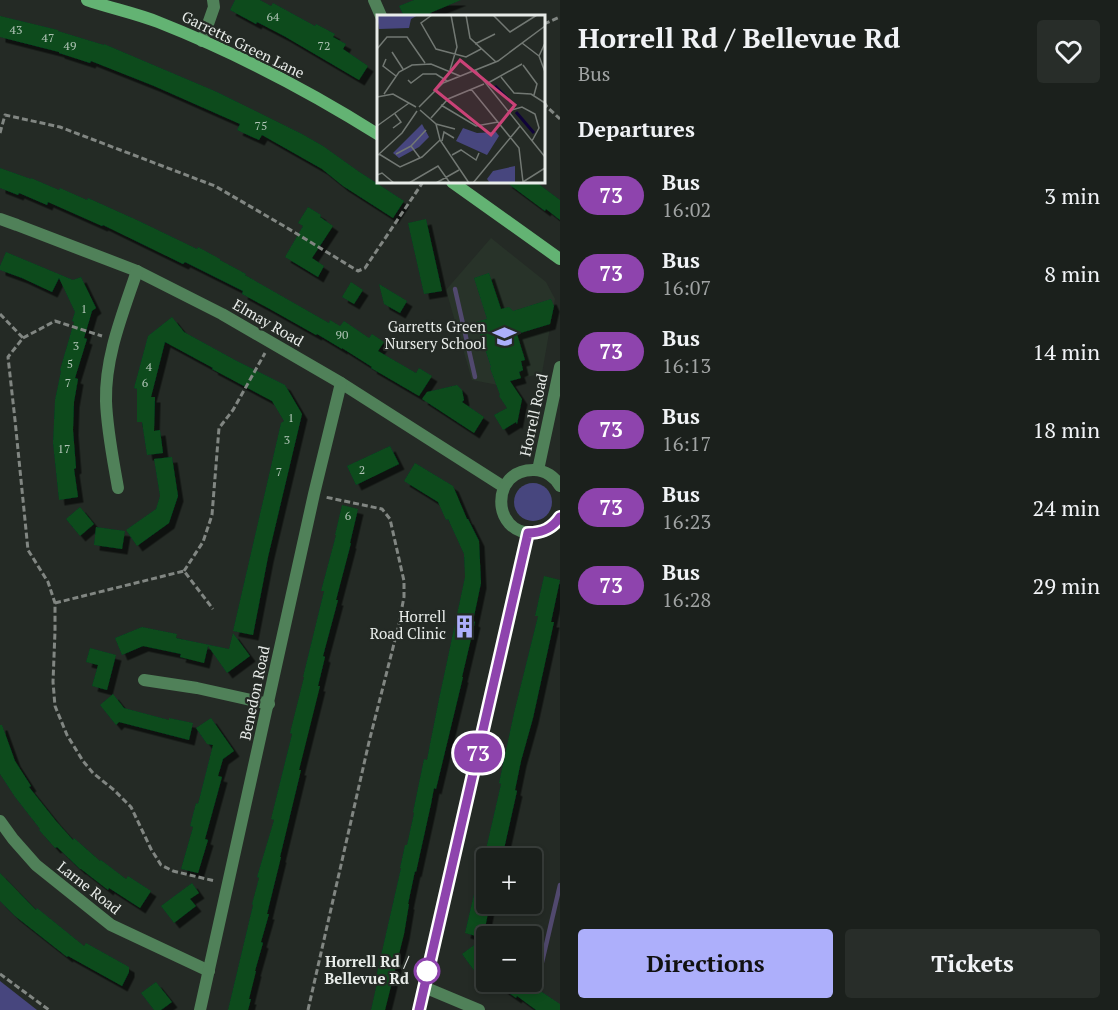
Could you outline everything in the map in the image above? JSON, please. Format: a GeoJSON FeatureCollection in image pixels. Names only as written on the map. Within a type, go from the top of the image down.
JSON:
{"type":"FeatureCollection","features":[{"type":"Feature","properties":{"kind":"street","name":"Garretts Green Lane"},"geometry":{"type":"LineString","coordinates":[[87,0],[155,21],[202,41],[282,79],[377,134]]}},
{"type":"Feature","properties":{"kind":"street"},"geometry":{"type":"LineString","coordinates":[[202,41],[214,7],[213,0]]}},
{"type":"Feature","properties":{"kind":"street"},"geometry":{"type":"LineString","coordinates":[[374,0],[381,15]]}},
{"type":"Feature","properties":{"kind":"street"},"geometry":{"type":"LineString","coordinates":[[453,183],[560,259]]}},
{"type":"Feature","properties":{"kind":"street","name":"Elmay Road"},"geometry":{"type":"LineString","coordinates":[[0,219],[137,271],[222,314],[341,383],[504,487]]}},
{"type":"Feature","properties":{"kind":"street"},"geometry":{"type":"LineString","coordinates":[[118,488],[107,421],[106,398],[112,349],[137,271]]}},
{"type":"Feature","properties":{"kind":"street","name":"Horrell Road"},"geometry":{"type":"LineString","coordinates":[[538,470],[560,367]]}},
{"type":"Feature","properties":{"kind":"street","name":"Benedon Road"},"geometry":{"type":"LineString","coordinates":[[200,1010],[314,494],[341,383]]}},
{"type":"Feature","properties":{"kind":"street"},"geometry":{"type":"LineString","coordinates":[[560,486],[549,474],[530,470],[515,474],[504,487],[501,496],[504,516],[519,530],[528,533],[548,530],[560,517]]}},
{"type":"Feature","properties":{"kind":"street"},"geometry":{"type":"LineString","coordinates":[[419,1010],[528,533]]}},
{"type":"Feature","properties":{"kind":"street"},"geometry":{"type":"LineString","coordinates":[[144,680],[197,688],[268,704]]}},
{"type":"Feature","properties":{"kind":"street","name":"Larne Road"},"geometry":{"type":"LineString","coordinates":[[0,821],[36,865],[111,925],[209,971]]}},
{"type":"Feature","properties":{"kind":"street"},"geometry":{"type":"LineString","coordinates":[[424,987],[479,1010]]}},
{"type":"Feature","properties":{"kind":"path"},"geometry":{"type":"LineString","coordinates":[[545,23],[560,17]]}},
{"type":"Feature","properties":{"kind":"path"},"geometry":{"type":"LineString","coordinates":[[545,104],[560,119]]}},
{"type":"Feature","properties":{"kind":"path"},"geometry":{"type":"LineString","coordinates":[[0,114],[60,127],[215,186],[358,271],[365,268],[422,183]]}},
{"type":"Feature","properties":{"kind":"path"},"geometry":{"type":"LineString","coordinates":[[0,133],[5,116]]}},
{"type":"Feature","properties":{"kind":"path"},"geometry":{"type":"LineString","coordinates":[[0,314],[23,338]]}},
{"type":"Feature","properties":{"kind":"path"},"geometry":{"type":"LineString","coordinates":[[115,340],[55,321],[23,338],[8,357],[28,550],[48,582],[55,603],[53,682],[55,706],[67,735],[83,761],[131,807],[151,849],[161,864],[172,871],[228,884]]}},
{"type":"Feature","properties":{"kind":"path"},"geometry":{"type":"LineString","coordinates":[[55,603],[184,571],[203,542],[212,515],[219,428],[233,410],[271,342]]}},
{"type":"Feature","properties":{"kind":"path"},"geometry":{"type":"LineString","coordinates":[[308,1010],[404,597],[404,581],[387,514],[382,509],[314,494]]}},
{"type":"Feature","properties":{"kind":"path"},"geometry":{"type":"LineString","coordinates":[[184,571],[213,609]]}},
{"type":"Feature","properties":{"kind":"path"},"geometry":{"type":"LineString","coordinates":[[0,974],[49,1010]]}},
{"type":"Feature","properties":{"kind":"shaded area","name":"Garretts Green Nursery School"},"geometry":{"type":"Polygon","coordinates":[[[491,238],[546,282],[555,299],[542,373],[498,385],[472,380],[446,290],[491,238]]]}},
{"type":"Feature","properties":{"kind":"shaded area"},"geometry":{"type":"Polygon","coordinates":[[[533,483],[547,488],[552,502],[547,516],[533,521],[519,516],[514,502],[519,488],[533,483]]]}},
{"type":"Feature","properties":{"kind":"shaded area"},"geometry":{"type":"Polygon","coordinates":[[[0,981],[37,1010],[0,1010],[0,981]]]}},
{"type":"Feature","properties":{"kind":"building"},"geometry":{"type":"Polygon","coordinates":[[[235,0],[260,0],[271,6],[273,3],[315,26],[316,24],[335,34],[333,37],[346,44],[343,49],[368,66],[359,80],[284,36],[230,10],[235,0]]]}},
{"type":"Feature","properties":{"kind":"building"},"geometry":{"type":"Polygon","coordinates":[[[414,0],[461,0],[430,13],[431,15],[404,15],[399,6],[414,0]]]}},
{"type":"Feature","properties":{"kind":"building"},"geometry":{"type":"Polygon","coordinates":[[[0,16],[104,44],[217,92],[323,146],[404,201],[393,218],[343,186],[322,169],[262,135],[259,140],[237,130],[240,124],[91,61],[90,63],[59,52],[0,37],[0,16]]]}},
{"type":"Feature","properties":{"kind":"building"},"geometry":{"type":"Polygon","coordinates":[[[0,168],[59,190],[60,188],[87,200],[88,198],[197,249],[198,247],[329,323],[330,320],[340,326],[344,321],[369,338],[372,334],[384,342],[378,351],[416,373],[419,368],[432,376],[419,396],[342,348],[242,294],[243,291],[185,262],[183,264],[103,225],[48,202],[47,205],[0,188],[0,168]]]}},
{"type":"Feature","properties":{"kind":"building"},"geometry":{"type":"Polygon","coordinates":[[[507,183],[537,183],[560,200],[560,220],[546,209],[545,211],[507,183]]]}},
{"type":"Feature","properties":{"kind":"building"},"geometry":{"type":"Polygon","coordinates":[[[308,207],[333,226],[312,258],[324,266],[318,277],[285,257],[303,226],[298,223],[308,207]]]}},
{"type":"Feature","properties":{"kind":"building"},"geometry":{"type":"Polygon","coordinates":[[[426,219],[442,291],[424,294],[408,223],[426,219]]]}},
{"type":"Feature","properties":{"kind":"building"},"geometry":{"type":"Polygon","coordinates":[[[6,252],[73,280],[81,277],[96,308],[92,311],[84,338],[87,339],[75,378],[78,379],[73,430],[76,468],[74,469],[78,497],[59,500],[53,443],[55,400],[60,370],[75,312],[59,278],[52,292],[0,270],[6,252]]]}},
{"type":"Feature","properties":{"kind":"building"},"geometry":{"type":"Polygon","coordinates":[[[489,273],[501,309],[509,307],[513,311],[551,299],[554,306],[550,324],[517,334],[525,360],[521,361],[523,370],[519,372],[521,378],[510,381],[522,399],[517,424],[516,422],[503,430],[494,415],[507,408],[499,396],[476,322],[487,319],[474,278],[489,273]]]}},
{"type":"Feature","properties":{"kind":"building"},"geometry":{"type":"Polygon","coordinates":[[[351,282],[363,290],[354,304],[342,297],[351,282]]]}},
{"type":"Feature","properties":{"kind":"building"},"geometry":{"type":"Polygon","coordinates":[[[379,284],[407,301],[400,313],[384,304],[379,284]]]}},
{"type":"Feature","properties":{"kind":"building"},"geometry":{"type":"Polygon","coordinates":[[[172,317],[184,332],[285,385],[302,414],[268,557],[253,635],[233,631],[281,423],[284,421],[272,401],[165,342],[151,397],[155,397],[154,431],[160,430],[163,453],[147,455],[142,422],[137,422],[137,389],[134,388],[148,336],[172,317]]]}},
{"type":"Feature","properties":{"kind":"building"},"geometry":{"type":"Polygon","coordinates":[[[457,385],[462,390],[464,400],[462,402],[484,417],[474,433],[422,399],[427,392],[457,385]]]}},
{"type":"Feature","properties":{"kind":"building"},"geometry":{"type":"Polygon","coordinates":[[[390,446],[399,464],[356,485],[347,466],[390,446]]]}},
{"type":"Feature","properties":{"kind":"building"},"geometry":{"type":"Polygon","coordinates":[[[172,457],[178,496],[169,523],[137,546],[126,530],[156,509],[160,496],[154,459],[172,457]]]}},
{"type":"Feature","properties":{"kind":"building"},"geometry":{"type":"Polygon","coordinates":[[[415,463],[453,486],[479,541],[481,583],[463,677],[436,789],[434,788],[408,904],[404,934],[385,1010],[371,1010],[377,983],[375,982],[405,845],[407,845],[424,759],[427,760],[465,577],[464,554],[438,502],[404,481],[415,463]]]}},
{"type":"Feature","properties":{"kind":"building"},"geometry":{"type":"Polygon","coordinates":[[[342,505],[358,509],[323,656],[325,657],[318,686],[320,686],[267,914],[269,914],[261,942],[263,943],[249,999],[251,999],[248,1010],[228,1010],[259,878],[257,877],[274,820],[271,819],[342,505]]]}},
{"type":"Feature","properties":{"kind":"building"},"geometry":{"type":"Polygon","coordinates":[[[80,507],[94,524],[80,536],[66,519],[80,507]]]}},
{"type":"Feature","properties":{"kind":"building"},"geometry":{"type":"Polygon","coordinates":[[[96,527],[125,531],[122,549],[94,545],[96,527]]]}},
{"type":"Feature","properties":{"kind":"building"},"geometry":{"type":"Polygon","coordinates":[[[544,576],[560,580],[551,622],[554,622],[521,761],[504,848],[486,848],[514,713],[538,616],[535,616],[544,576]]]}},
{"type":"Feature","properties":{"kind":"building"},"geometry":{"type":"Polygon","coordinates":[[[142,627],[177,634],[176,638],[229,649],[233,633],[250,656],[227,673],[208,646],[204,663],[180,657],[181,654],[143,646],[122,655],[115,638],[142,627]]]}},
{"type":"Feature","properties":{"kind":"building"},"geometry":{"type":"Polygon","coordinates":[[[90,648],[116,655],[107,690],[92,686],[98,665],[86,662],[90,648]]]}},
{"type":"Feature","properties":{"kind":"building"},"geometry":{"type":"Polygon","coordinates":[[[113,694],[124,708],[169,720],[169,718],[193,723],[189,740],[119,722],[116,725],[100,705],[113,694]]]}},
{"type":"Feature","properties":{"kind":"building"},"geometry":{"type":"Polygon","coordinates":[[[211,718],[234,751],[223,759],[218,776],[222,777],[198,873],[181,869],[193,827],[190,826],[213,745],[207,744],[196,728],[211,718]]]}},
{"type":"Feature","properties":{"kind":"building"},"geometry":{"type":"Polygon","coordinates":[[[0,725],[2,725],[15,761],[31,786],[29,787],[73,840],[74,838],[100,861],[126,879],[128,876],[151,891],[140,908],[109,888],[108,890],[80,869],[57,847],[55,848],[39,830],[0,774],[0,725]]]}},
{"type":"Feature","properties":{"kind":"building"},"geometry":{"type":"Polygon","coordinates":[[[0,873],[36,910],[37,908],[84,946],[86,943],[129,967],[122,986],[67,957],[15,916],[0,901],[0,873]]]}},
{"type":"Feature","properties":{"kind":"building"},"geometry":{"type":"Polygon","coordinates":[[[192,883],[199,893],[190,899],[196,906],[174,923],[161,906],[192,883]]]}},
{"type":"Feature","properties":{"kind":"building"},"geometry":{"type":"Polygon","coordinates":[[[476,886],[476,914],[488,914],[485,926],[476,926],[476,936],[465,933],[476,886]]]}},
{"type":"Feature","properties":{"kind":"building"},"geometry":{"type":"Polygon","coordinates":[[[476,944],[476,973],[462,954],[476,944]]]}},
{"type":"Feature","properties":{"kind":"building"},"geometry":{"type":"Polygon","coordinates":[[[156,982],[172,1002],[161,1010],[154,1010],[141,993],[156,982]]]}},
{"type":"Feature","properties":{"kind":"building"},"geometry":{"type":"Polygon","coordinates":[[[508,992],[542,992],[560,1004],[560,1010],[536,1010],[517,996],[516,998],[508,992]]]}},
{"type":"Feature","properties":{"kind":"waterway"},"geometry":{"type":"LineString","coordinates":[[455,289],[475,377]]}},
{"type":"Feature","properties":{"kind":"waterway"},"geometry":{"type":"LineString","coordinates":[[542,962],[560,885]]}},
{"type":"Feature","properties":{"kind":"bus line","name":"73"},"geometry":{"type":"LineString","coordinates":[[419,1010],[528,533],[548,530],[560,517]]}},
{"type":"Feature","properties":{"kind":"place","name":"Garretts Green Nursery School"},"geometry":{"type":"Point","coordinates":[504,336]}},
{"type":"Feature","properties":{"kind":"place","name":"Horrell Road Clinic"},"geometry":{"type":"Point","coordinates":[464,626]}},
{"type":"Feature","properties":{"kind":"place","name":"Horrell Rd / Bellevue Rd"},"geometry":{"type":"Point","coordinates":[427,971]}}]}
